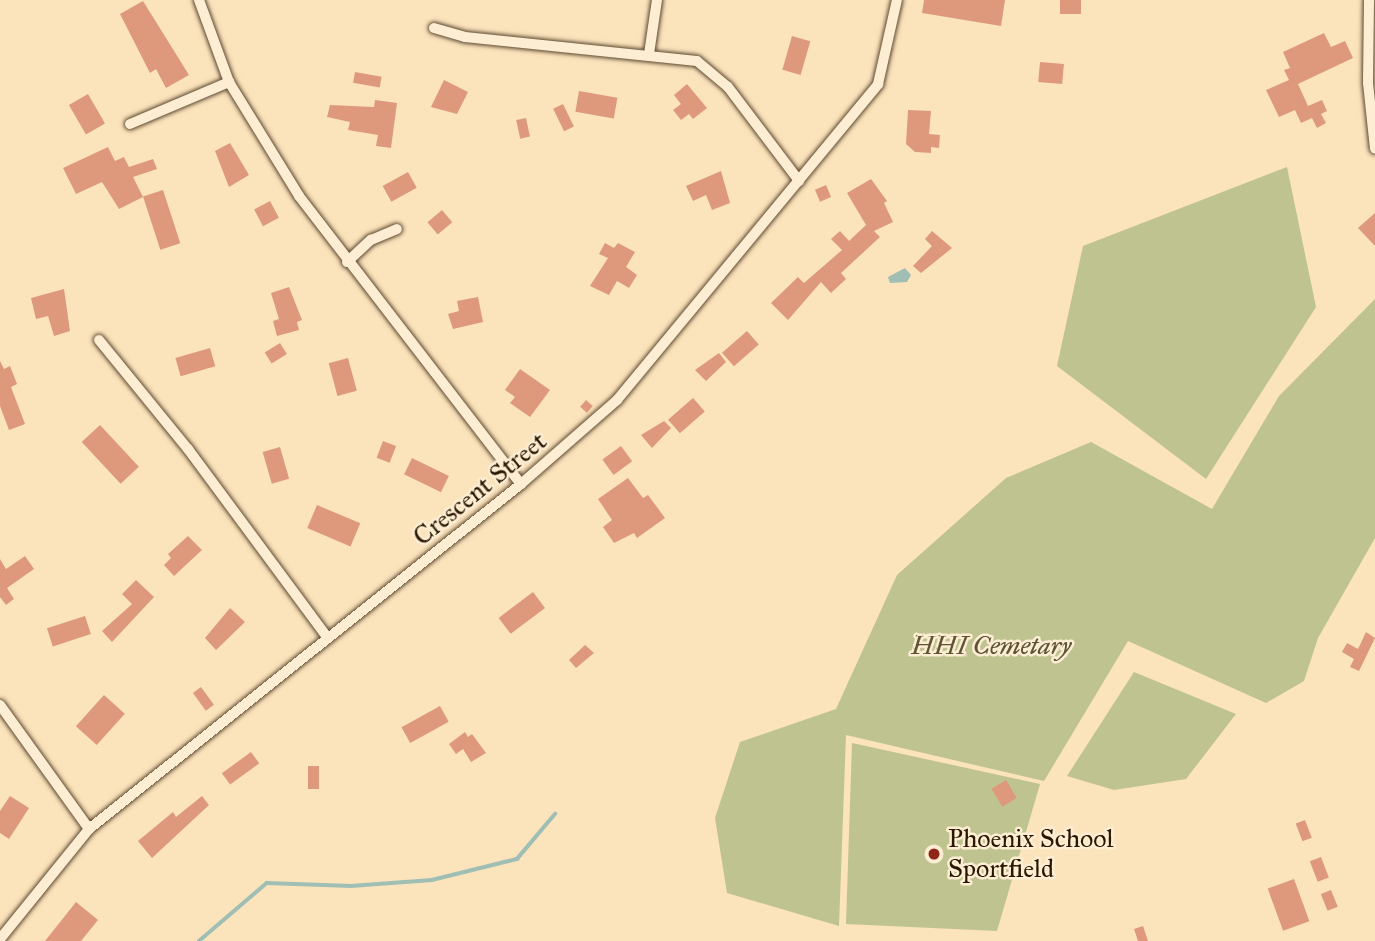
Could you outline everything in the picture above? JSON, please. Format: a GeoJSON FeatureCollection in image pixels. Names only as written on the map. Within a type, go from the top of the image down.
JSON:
{"type":"FeatureCollection","features":[{"type":"Feature","properties":{"kind":"street"},"geometry":{"type":"LineString","coordinates":[[199,0],[229,82],[299,196],[347,262],[521,484]]}},
{"type":"Feature","properties":{"kind":"street"},"geometry":{"type":"LineString","coordinates":[[649,54],[657,0]]}},
{"type":"Feature","properties":{"kind":"street","name":"Crescent Street"},"geometry":{"type":"LineString","coordinates":[[0,939],[89,829],[521,484],[644,370],[878,84],[897,0]]}},
{"type":"Feature","properties":{"kind":"street"},"geometry":{"type":"LineString","coordinates":[[1369,0],[1368,83],[1375,149]]}},
{"type":"Feature","properties":{"kind":"street"},"geometry":{"type":"LineString","coordinates":[[434,28],[465,37],[697,61],[714,72],[799,181]]}},
{"type":"Feature","properties":{"kind":"street"},"geometry":{"type":"LineString","coordinates":[[130,124],[229,82]]}},
{"type":"Feature","properties":{"kind":"street"},"geometry":{"type":"LineString","coordinates":[[347,262],[371,240],[397,229]]}},
{"type":"Feature","properties":{"kind":"street"},"geometry":{"type":"LineString","coordinates":[[99,341],[188,449],[328,638]]}},
{"type":"Feature","properties":{"kind":"street"},"geometry":{"type":"LineString","coordinates":[[0,705],[89,829]]}},
{"type":"Feature","properties":{"kind":"green space"},"geometry":{"type":"Polygon","coordinates":[[[1287,167],[1316,307],[1206,479],[1057,366],[1083,246],[1287,167]]]}},
{"type":"Feature","properties":{"kind":"green space","name":"HHI Cemetary"},"geometry":{"type":"Polygon","coordinates":[[[1375,299],[1375,538],[1318,638],[1304,681],[1266,703],[1128,641],[1044,781],[846,735],[839,926],[727,893],[715,818],[740,742],[836,709],[897,575],[1006,478],[1091,442],[1212,509],[1279,396],[1375,299]]]}},
{"type":"Feature","properties":{"kind":"green space"},"geometry":{"type":"Polygon","coordinates":[[[1134,672],[1236,714],[1186,779],[1114,790],[1067,776],[1134,672]]]}},
{"type":"Feature","properties":{"kind":"green space","name":"Phoenix School Sportfield"},"geometry":{"type":"Polygon","coordinates":[[[852,743],[1040,784],[997,931],[846,924],[852,743]]]}},
{"type":"Feature","properties":{"kind":"water"},"geometry":{"type":"Polygon","coordinates":[[[905,268],[911,275],[907,282],[890,283],[888,277],[905,268]]]}},
{"type":"Feature","properties":{"kind":"building"},"geometry":{"type":"Polygon","coordinates":[[[924,0],[1005,0],[1001,26],[922,13],[924,0]]]}},
{"type":"Feature","properties":{"kind":"building"},"geometry":{"type":"Polygon","coordinates":[[[1060,0],[1081,0],[1081,14],[1060,14],[1060,0]]]}},
{"type":"Feature","properties":{"kind":"building"},"geometry":{"type":"Polygon","coordinates":[[[143,1],[189,75],[166,88],[156,69],[150,73],[120,14],[143,1]]]}},
{"type":"Feature","properties":{"kind":"building"},"geometry":{"type":"Polygon","coordinates":[[[1324,33],[1331,47],[1345,41],[1353,58],[1298,84],[1308,106],[1322,100],[1327,111],[1321,114],[1326,123],[1317,128],[1312,118],[1301,123],[1295,110],[1279,117],[1266,90],[1289,80],[1284,70],[1290,68],[1283,52],[1324,33]]]}},
{"type":"Feature","properties":{"kind":"building"},"geometry":{"type":"Polygon","coordinates":[[[792,36],[810,41],[801,75],[782,70],[792,36]]]}},
{"type":"Feature","properties":{"kind":"building"},"geometry":{"type":"Polygon","coordinates":[[[1040,62],[1064,64],[1062,84],[1038,82],[1040,62]]]}},
{"type":"Feature","properties":{"kind":"building"},"geometry":{"type":"Polygon","coordinates":[[[355,72],[382,77],[380,88],[353,83],[355,72]]]}},
{"type":"Feature","properties":{"kind":"building"},"geometry":{"type":"Polygon","coordinates":[[[444,80],[468,92],[457,114],[431,107],[444,80]]]}},
{"type":"Feature","properties":{"kind":"building"},"geometry":{"type":"Polygon","coordinates":[[[687,84],[707,108],[693,119],[689,114],[681,120],[673,110],[681,104],[674,95],[687,84]]]}},
{"type":"Feature","properties":{"kind":"building"},"geometry":{"type":"Polygon","coordinates":[[[579,91],[617,98],[614,118],[575,112],[579,91]]]}},
{"type":"Feature","properties":{"kind":"building"},"geometry":{"type":"Polygon","coordinates":[[[88,94],[105,123],[86,134],[69,105],[88,94]]]}},
{"type":"Feature","properties":{"kind":"building"},"geometry":{"type":"Polygon","coordinates":[[[375,100],[397,103],[391,148],[376,146],[378,135],[348,130],[350,122],[327,117],[330,105],[374,107],[375,100]]]}},
{"type":"Feature","properties":{"kind":"building"},"geometry":{"type":"Polygon","coordinates":[[[563,104],[574,126],[564,131],[553,109],[563,104]]]}},
{"type":"Feature","properties":{"kind":"building"},"geometry":{"type":"Polygon","coordinates":[[[908,110],[931,111],[929,134],[940,135],[939,148],[931,147],[931,153],[915,152],[906,144],[908,110]]]}},
{"type":"Feature","properties":{"kind":"building"},"geometry":{"type":"Polygon","coordinates":[[[526,118],[530,137],[520,139],[516,120],[526,118]]]}},
{"type":"Feature","properties":{"kind":"building"},"geometry":{"type":"Polygon","coordinates":[[[230,143],[249,175],[229,187],[215,151],[230,143]]]}},
{"type":"Feature","properties":{"kind":"building"},"geometry":{"type":"Polygon","coordinates":[[[108,147],[115,161],[124,157],[129,167],[153,159],[157,169],[133,177],[143,197],[119,209],[102,182],[76,194],[63,168],[108,147]]]}},
{"type":"Feature","properties":{"kind":"building"},"geometry":{"type":"Polygon","coordinates":[[[721,171],[730,203],[712,210],[706,195],[693,201],[686,186],[721,171]]]}},
{"type":"Feature","properties":{"kind":"building"},"geometry":{"type":"Polygon","coordinates":[[[408,172],[417,188],[391,202],[383,186],[408,172]]]}},
{"type":"Feature","properties":{"kind":"building"},"geometry":{"type":"Polygon","coordinates":[[[871,179],[887,201],[884,203],[893,222],[874,231],[880,237],[841,273],[846,279],[831,293],[821,282],[788,320],[771,303],[798,277],[804,283],[842,250],[831,239],[840,231],[849,241],[866,225],[847,193],[871,179]]]}},
{"type":"Feature","properties":{"kind":"building"},"geometry":{"type":"Polygon","coordinates":[[[826,185],[831,197],[820,202],[815,190],[826,185]]]}},
{"type":"Feature","properties":{"kind":"building"},"geometry":{"type":"Polygon","coordinates":[[[163,190],[180,243],[160,250],[143,196],[163,190]]]}},
{"type":"Feature","properties":{"kind":"building"},"geometry":{"type":"Polygon","coordinates":[[[270,201],[279,218],[263,226],[254,209],[270,201]]]}},
{"type":"Feature","properties":{"kind":"building"},"geometry":{"type":"Polygon","coordinates":[[[442,210],[452,222],[438,234],[427,222],[442,210]]]}},
{"type":"Feature","properties":{"kind":"building"},"geometry":{"type":"Polygon","coordinates":[[[1375,213],[1375,246],[1358,228],[1375,213]]]}},
{"type":"Feature","properties":{"kind":"building"},"geometry":{"type":"Polygon","coordinates":[[[932,231],[952,248],[921,273],[913,266],[932,246],[925,239],[932,231]]]}},
{"type":"Feature","properties":{"kind":"building"},"geometry":{"type":"Polygon","coordinates":[[[605,243],[614,248],[618,243],[635,252],[626,267],[637,275],[629,288],[617,281],[609,295],[590,286],[608,258],[599,254],[605,243]]]}},
{"type":"Feature","properties":{"kind":"building"},"geometry":{"type":"Polygon","coordinates":[[[289,287],[302,320],[297,322],[299,330],[277,336],[273,321],[279,319],[271,293],[289,287]]]}},
{"type":"Feature","properties":{"kind":"building"},"geometry":{"type":"Polygon","coordinates":[[[64,289],[70,331],[54,336],[48,316],[36,319],[31,298],[64,289]]]}},
{"type":"Feature","properties":{"kind":"building"},"geometry":{"type":"Polygon","coordinates":[[[478,297],[483,322],[453,329],[448,314],[459,311],[457,301],[478,297]]]}},
{"type":"Feature","properties":{"kind":"building"},"geometry":{"type":"Polygon","coordinates":[[[747,331],[759,345],[734,366],[722,353],[747,331]]]}},
{"type":"Feature","properties":{"kind":"building"},"geometry":{"type":"Polygon","coordinates":[[[280,343],[287,354],[272,364],[265,353],[280,343]]]}},
{"type":"Feature","properties":{"kind":"building"},"geometry":{"type":"Polygon","coordinates":[[[210,348],[215,366],[181,376],[175,358],[210,348]]]}},
{"type":"Feature","properties":{"kind":"building"},"geometry":{"type":"Polygon","coordinates":[[[719,353],[726,362],[706,381],[695,370],[719,353]]]}},
{"type":"Feature","properties":{"kind":"building"},"geometry":{"type":"Polygon","coordinates":[[[348,358],[357,391],[337,396],[329,363],[348,358]]]}},
{"type":"Feature","properties":{"kind":"building"},"geometry":{"type":"Polygon","coordinates":[[[0,361],[4,369],[10,366],[17,384],[11,387],[25,424],[9,430],[0,406],[0,361]]]}},
{"type":"Feature","properties":{"kind":"building"},"geometry":{"type":"Polygon","coordinates":[[[520,369],[550,390],[530,417],[510,403],[515,397],[505,390],[520,369]]]}},
{"type":"Feature","properties":{"kind":"building"},"geometry":{"type":"Polygon","coordinates":[[[693,398],[705,412],[680,433],[668,420],[693,398]]]}},
{"type":"Feature","properties":{"kind":"building"},"geometry":{"type":"Polygon","coordinates":[[[586,400],[593,406],[587,413],[580,407],[586,400]]]}},
{"type":"Feature","properties":{"kind":"building"},"geometry":{"type":"Polygon","coordinates":[[[664,421],[671,428],[652,448],[641,435],[664,421]]]}},
{"type":"Feature","properties":{"kind":"building"},"geometry":{"type":"Polygon","coordinates":[[[100,425],[139,467],[121,484],[82,442],[100,425]]]}},
{"type":"Feature","properties":{"kind":"building"},"geometry":{"type":"Polygon","coordinates":[[[383,441],[396,446],[390,463],[377,458],[383,441]]]}},
{"type":"Feature","properties":{"kind":"building"},"geometry":{"type":"Polygon","coordinates":[[[621,446],[632,461],[614,475],[602,460],[621,446]]]}},
{"type":"Feature","properties":{"kind":"building"},"geometry":{"type":"Polygon","coordinates":[[[280,447],[289,479],[272,484],[263,452],[280,447]]]}},
{"type":"Feature","properties":{"kind":"building"},"geometry":{"type":"Polygon","coordinates":[[[412,458],[449,476],[441,492],[404,474],[412,458]]]}},
{"type":"Feature","properties":{"kind":"building"},"geometry":{"type":"Polygon","coordinates":[[[628,478],[643,498],[648,495],[665,518],[637,538],[634,533],[614,543],[603,527],[612,520],[598,499],[628,478]]]}},
{"type":"Feature","properties":{"kind":"building"},"geometry":{"type":"Polygon","coordinates":[[[317,505],[360,523],[350,546],[307,528],[317,505]]]}},
{"type":"Feature","properties":{"kind":"building"},"geometry":{"type":"Polygon","coordinates":[[[188,536],[202,550],[174,576],[164,565],[171,558],[168,554],[188,536]]]}},
{"type":"Feature","properties":{"kind":"building"},"geometry":{"type":"Polygon","coordinates":[[[25,556],[34,569],[7,588],[14,599],[6,605],[0,597],[0,559],[6,569],[25,556]]]}},
{"type":"Feature","properties":{"kind":"building"},"geometry":{"type":"Polygon","coordinates":[[[136,580],[154,597],[112,642],[102,631],[132,604],[122,594],[136,580]]]}},
{"type":"Feature","properties":{"kind":"building"},"geometry":{"type":"Polygon","coordinates":[[[533,592],[545,608],[511,634],[499,618],[533,592]]]}},
{"type":"Feature","properties":{"kind":"building"},"geometry":{"type":"Polygon","coordinates":[[[230,608],[245,622],[216,650],[205,638],[230,608]]]}},
{"type":"Feature","properties":{"kind":"building"},"geometry":{"type":"Polygon","coordinates":[[[85,616],[91,634],[53,646],[47,628],[85,616]]]}},
{"type":"Feature","properties":{"kind":"building"},"geometry":{"type":"Polygon","coordinates":[[[1366,632],[1375,638],[1359,671],[1350,667],[1354,659],[1342,652],[1347,643],[1358,649],[1366,632]]]}},
{"type":"Feature","properties":{"kind":"building"},"geometry":{"type":"Polygon","coordinates":[[[585,645],[594,653],[576,668],[569,660],[585,645]]]}},
{"type":"Feature","properties":{"kind":"building"},"geometry":{"type":"Polygon","coordinates":[[[201,687],[214,705],[206,711],[193,693],[201,687]]]}},
{"type":"Feature","properties":{"kind":"building"},"geometry":{"type":"Polygon","coordinates":[[[104,695],[125,714],[97,745],[76,726],[104,695]]]}},
{"type":"Feature","properties":{"kind":"building"},"geometry":{"type":"Polygon","coordinates":[[[440,706],[449,722],[410,743],[402,727],[440,706]]]}},
{"type":"Feature","properties":{"kind":"building"},"geometry":{"type":"Polygon","coordinates":[[[465,732],[468,737],[472,734],[486,753],[471,762],[463,749],[456,754],[449,744],[465,732]]]}},
{"type":"Feature","properties":{"kind":"building"},"geometry":{"type":"Polygon","coordinates":[[[251,752],[259,763],[230,784],[222,773],[251,752]]]}},
{"type":"Feature","properties":{"kind":"building"},"geometry":{"type":"Polygon","coordinates":[[[308,766],[319,766],[319,789],[308,789],[308,766]]]}},
{"type":"Feature","properties":{"kind":"building"},"geometry":{"type":"Polygon","coordinates":[[[1006,780],[1017,798],[1002,807],[991,789],[1006,780]]]}},
{"type":"Feature","properties":{"kind":"building"},"geometry":{"type":"Polygon","coordinates":[[[10,796],[29,808],[9,839],[0,833],[0,811],[10,796]]]}},
{"type":"Feature","properties":{"kind":"building"},"geometry":{"type":"Polygon","coordinates":[[[202,796],[209,805],[152,858],[138,841],[173,812],[176,817],[202,796]]]}},
{"type":"Feature","properties":{"kind":"building"},"geometry":{"type":"Polygon","coordinates":[[[1305,820],[1312,838],[1302,841],[1296,824],[1305,820]]]}},
{"type":"Feature","properties":{"kind":"building"},"geometry":{"type":"Polygon","coordinates":[[[1321,857],[1329,878],[1318,882],[1310,861],[1321,857]]]}},
{"type":"Feature","properties":{"kind":"building"},"geometry":{"type":"Polygon","coordinates":[[[1294,879],[1309,921],[1283,931],[1268,889],[1294,879]]]}},
{"type":"Feature","properties":{"kind":"building"},"geometry":{"type":"Polygon","coordinates":[[[1331,890],[1338,907],[1328,911],[1321,894],[1331,890]]]}},
{"type":"Feature","properties":{"kind":"building"},"geometry":{"type":"Polygon","coordinates":[[[76,902],[98,920],[81,941],[45,941],[76,902]]]}},
{"type":"Feature","properties":{"kind":"building"},"geometry":{"type":"Polygon","coordinates":[[[1143,926],[1148,941],[1138,941],[1134,929],[1143,926]]]}},
{"type":"Feature","properties":{"kind":"waterway"},"geometry":{"type":"LineString","coordinates":[[199,941],[267,883],[351,886],[432,880],[517,859],[555,814]]}},
{"type":"Feature","properties":{"kind":"place","name":"Phoenix School Sportfield"},"geometry":{"type":"Point","coordinates":[934,854]}}]}
